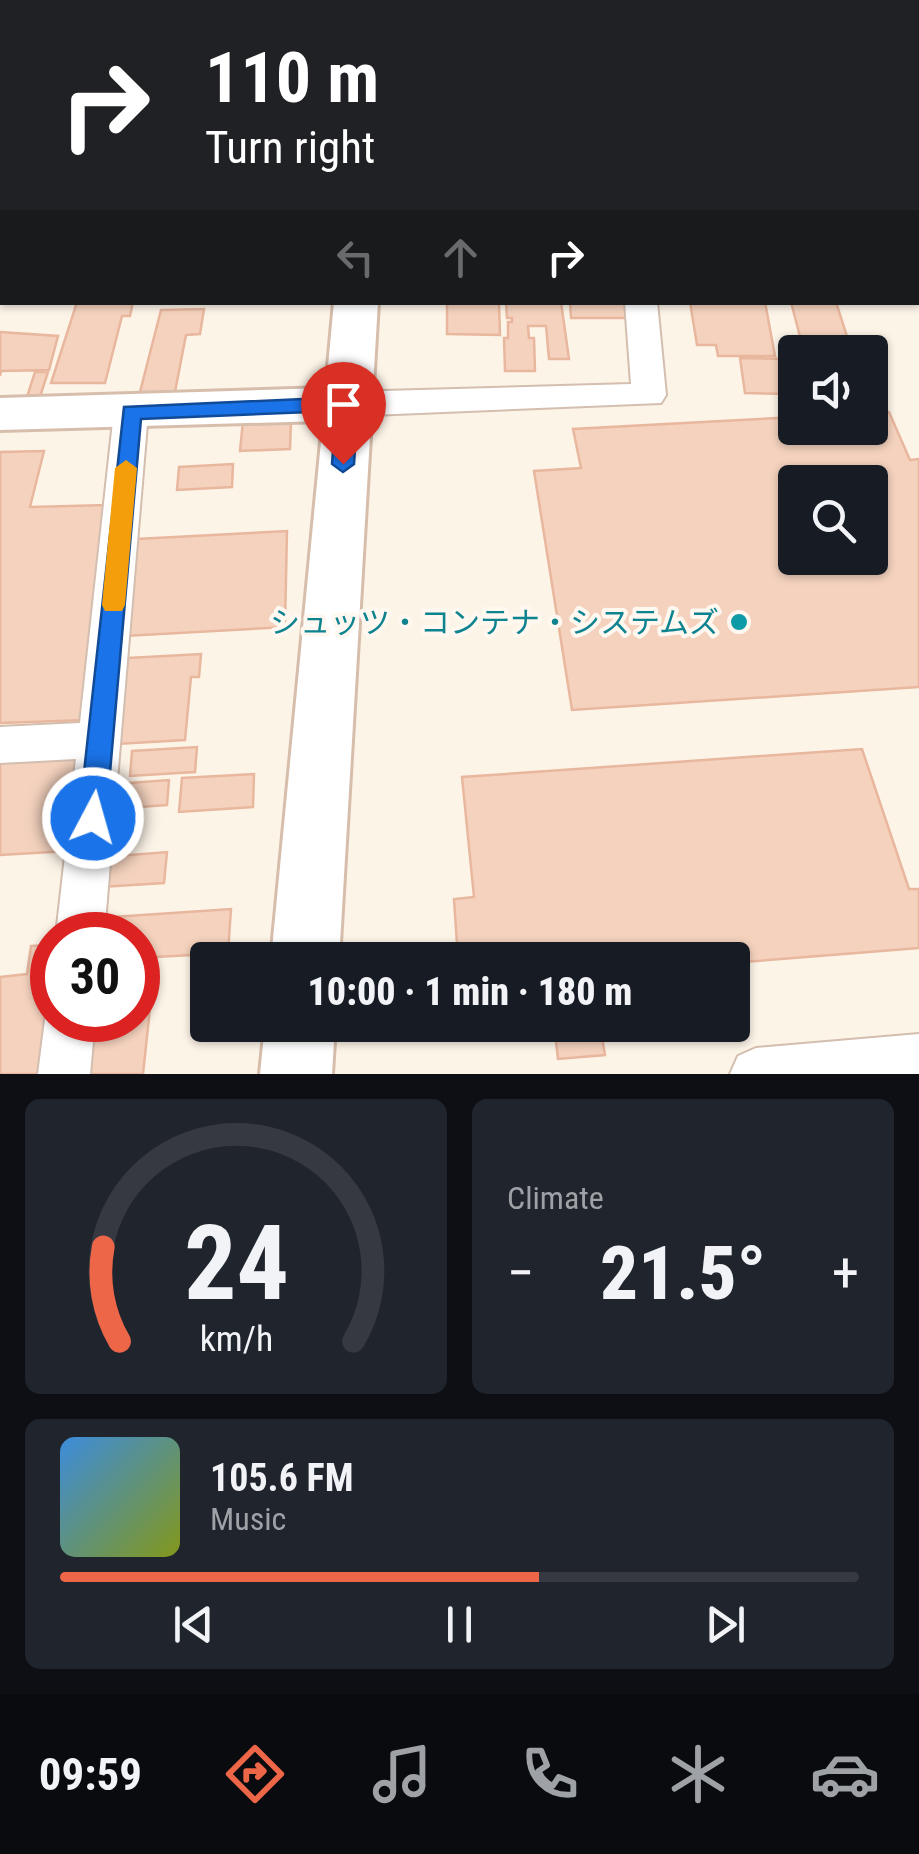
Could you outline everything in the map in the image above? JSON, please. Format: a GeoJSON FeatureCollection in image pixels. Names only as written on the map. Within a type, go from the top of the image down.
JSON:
{"type":"FeatureCollection","features":[{"type":"Feature","properties":{"kind":"street"},"geometry":{"type":"LineString","coordinates":[[306,942],[356,305]]}},
{"type":"Feature","properties":{"kind":"street"},"geometry":{"type":"LineString","coordinates":[[0,414],[650,395],[641,305]]}},
{"type":"Feature","properties":{"kind":"street"},"geometry":{"type":"LineString","coordinates":[[82,912],[131,412]]}},
{"type":"Feature","properties":{"kind":"street"},"geometry":{"type":"LineString","coordinates":[[0,746],[101,740]]}},
{"type":"Feature","properties":{"kind":"street"},"geometry":{"type":"LineString","coordinates":[[64,1074],[68,1042]]}},
{"type":"Feature","properties":{"kind":"street"},"geometry":{"type":"LineString","coordinates":[[296,1074],[299,1042]]}},
{"type":"Feature","properties":{"kind":"street"},"geometry":{"type":"LineString","coordinates":[[756,1074],[889,1066]]}},
{"type":"Feature","properties":{"kind":"building"},"geometry":{"type":"Polygon","coordinates":[[[76,305],[132,305],[130,316],[122,316],[105,383],[51,383],[76,305]]]}},
{"type":"Feature","properties":{"kind":"building"},"geometry":{"type":"Polygon","coordinates":[[[447,305],[499,305],[500,335],[447,334],[447,305]]]}},
{"type":"Feature","properties":{"kind":"building"},"geometry":{"type":"Polygon","coordinates":[[[506,305],[561,305],[569,359],[549,359],[546,326],[528,326],[529,338],[534,338],[535,371],[505,371],[504,338],[508,338],[508,322],[512,322],[512,318],[507,318],[506,305]]]}},
{"type":"Feature","properties":{"kind":"building"},"geometry":{"type":"Polygon","coordinates":[[[570,305],[625,305],[627,318],[571,318],[570,305]]]}},
{"type":"Feature","properties":{"kind":"building"},"geometry":{"type":"Polygon","coordinates":[[[690,305],[766,305],[775,356],[718,356],[716,345],[697,345],[690,305]]]}},
{"type":"Feature","properties":{"kind":"building"},"geometry":{"type":"Polygon","coordinates":[[[792,305],[837,305],[847,335],[800,335],[792,305]]]}},
{"type":"Feature","properties":{"kind":"building"},"geometry":{"type":"Polygon","coordinates":[[[204,309],[200,334],[186,335],[174,397],[147,397],[148,392],[140,392],[161,310],[204,309]]]}},
{"type":"Feature","properties":{"kind":"building"},"geometry":{"type":"Polygon","coordinates":[[[0,332],[58,336],[49,370],[1,371],[0,376],[0,332]]]}},
{"type":"Feature","properties":{"kind":"building"},"geometry":{"type":"Polygon","coordinates":[[[740,358],[778,359],[778,394],[745,393],[740,358]]]}},
{"type":"Feature","properties":{"kind":"building"},"geometry":{"type":"Polygon","coordinates":[[[35,372],[48,372],[39,400],[26,400],[35,372]]]}},
{"type":"Feature","properties":{"kind":"building","name":"シュッツ・コンテナ・システムズ"},"geometry":{"type":"Polygon","coordinates":[[[889,412],[910,460],[919,459],[919,687],[572,710],[534,471],[581,468],[573,429],[778,418],[778,445],[888,445],[889,412]]]}},
{"type":"Feature","properties":{"kind":"building"},"geometry":{"type":"Polygon","coordinates":[[[291,420],[290,449],[240,451],[243,421],[291,420]]]}},
{"type":"Feature","properties":{"kind":"building"},"geometry":{"type":"Polygon","coordinates":[[[44,451],[30,507],[107,505],[87,720],[0,723],[0,452],[44,451]]]}},
{"type":"Feature","properties":{"kind":"building"},"geometry":{"type":"Polygon","coordinates":[[[233,464],[232,487],[177,490],[179,467],[233,464]]]}},
{"type":"Feature","properties":{"kind":"building"},"geometry":{"type":"Polygon","coordinates":[[[287,531],[285,627],[125,636],[137,539],[287,531]]]}},
{"type":"Feature","properties":{"kind":"building"},"geometry":{"type":"Polygon","coordinates":[[[201,654],[199,677],[191,677],[185,740],[117,744],[128,658],[201,654]]]}},
{"type":"Feature","properties":{"kind":"building"},"geometry":{"type":"Polygon","coordinates":[[[197,747],[195,772],[130,776],[132,751],[197,747]]]}},
{"type":"Feature","properties":{"kind":"building"},"geometry":{"type":"Polygon","coordinates":[[[862,749],[909,889],[919,889],[919,948],[750,962],[750,942],[457,942],[454,899],[474,897],[462,777],[862,749]]]}},
{"type":"Feature","properties":{"kind":"building"},"geometry":{"type":"Polygon","coordinates":[[[83,757],[68,851],[0,855],[0,762],[83,757]]]}},
{"type":"Feature","properties":{"kind":"building"},"geometry":{"type":"Polygon","coordinates":[[[254,774],[253,807],[179,812],[182,778],[254,774]]]}},
{"type":"Feature","properties":{"kind":"building"},"geometry":{"type":"Polygon","coordinates":[[[169,780],[167,805],[112,809],[116,784],[169,780]]]}},
{"type":"Feature","properties":{"kind":"building"},"geometry":{"type":"Polygon","coordinates":[[[167,852],[164,883],[102,887],[105,857],[167,852]]]}},
{"type":"Feature","properties":{"kind":"building"},"geometry":{"type":"Polygon","coordinates":[[[231,909],[229,942],[190,942],[190,955],[160,957],[160,914],[231,909]]]}},
{"type":"Feature","properties":{"kind":"building"},"geometry":{"type":"Polygon","coordinates":[[[30,953],[30,1042],[48,1042],[44,1074],[0,1074],[0,977],[27,974],[30,953]]]}},
{"type":"Feature","properties":{"kind":"building"},"geometry":{"type":"Polygon","coordinates":[[[89,1042],[146,1042],[143,1074],[84,1074],[89,1042]]]}},
{"type":"Feature","properties":{"kind":"building"},"geometry":{"type":"Polygon","coordinates":[[[556,1042],[603,1042],[605,1055],[558,1059],[556,1042]]]}},
{"type":"Feature","properties":{"kind":"slow traffic"},"geometry":{"type":"LineString","coordinates":[[114,605],[126,468]]}},
{"type":"Feature","properties":{"kind":"place","name":"シュッツ・コンテナ・システムズ"},"geometry":{"type":"Point","coordinates":[739,622]}},
{"type":"Feature","properties":{"kind":"route"},"geometry":{"type":"LineString","coordinates":[[93,818],[131,412],[347,404],[343,464]]}}]}
